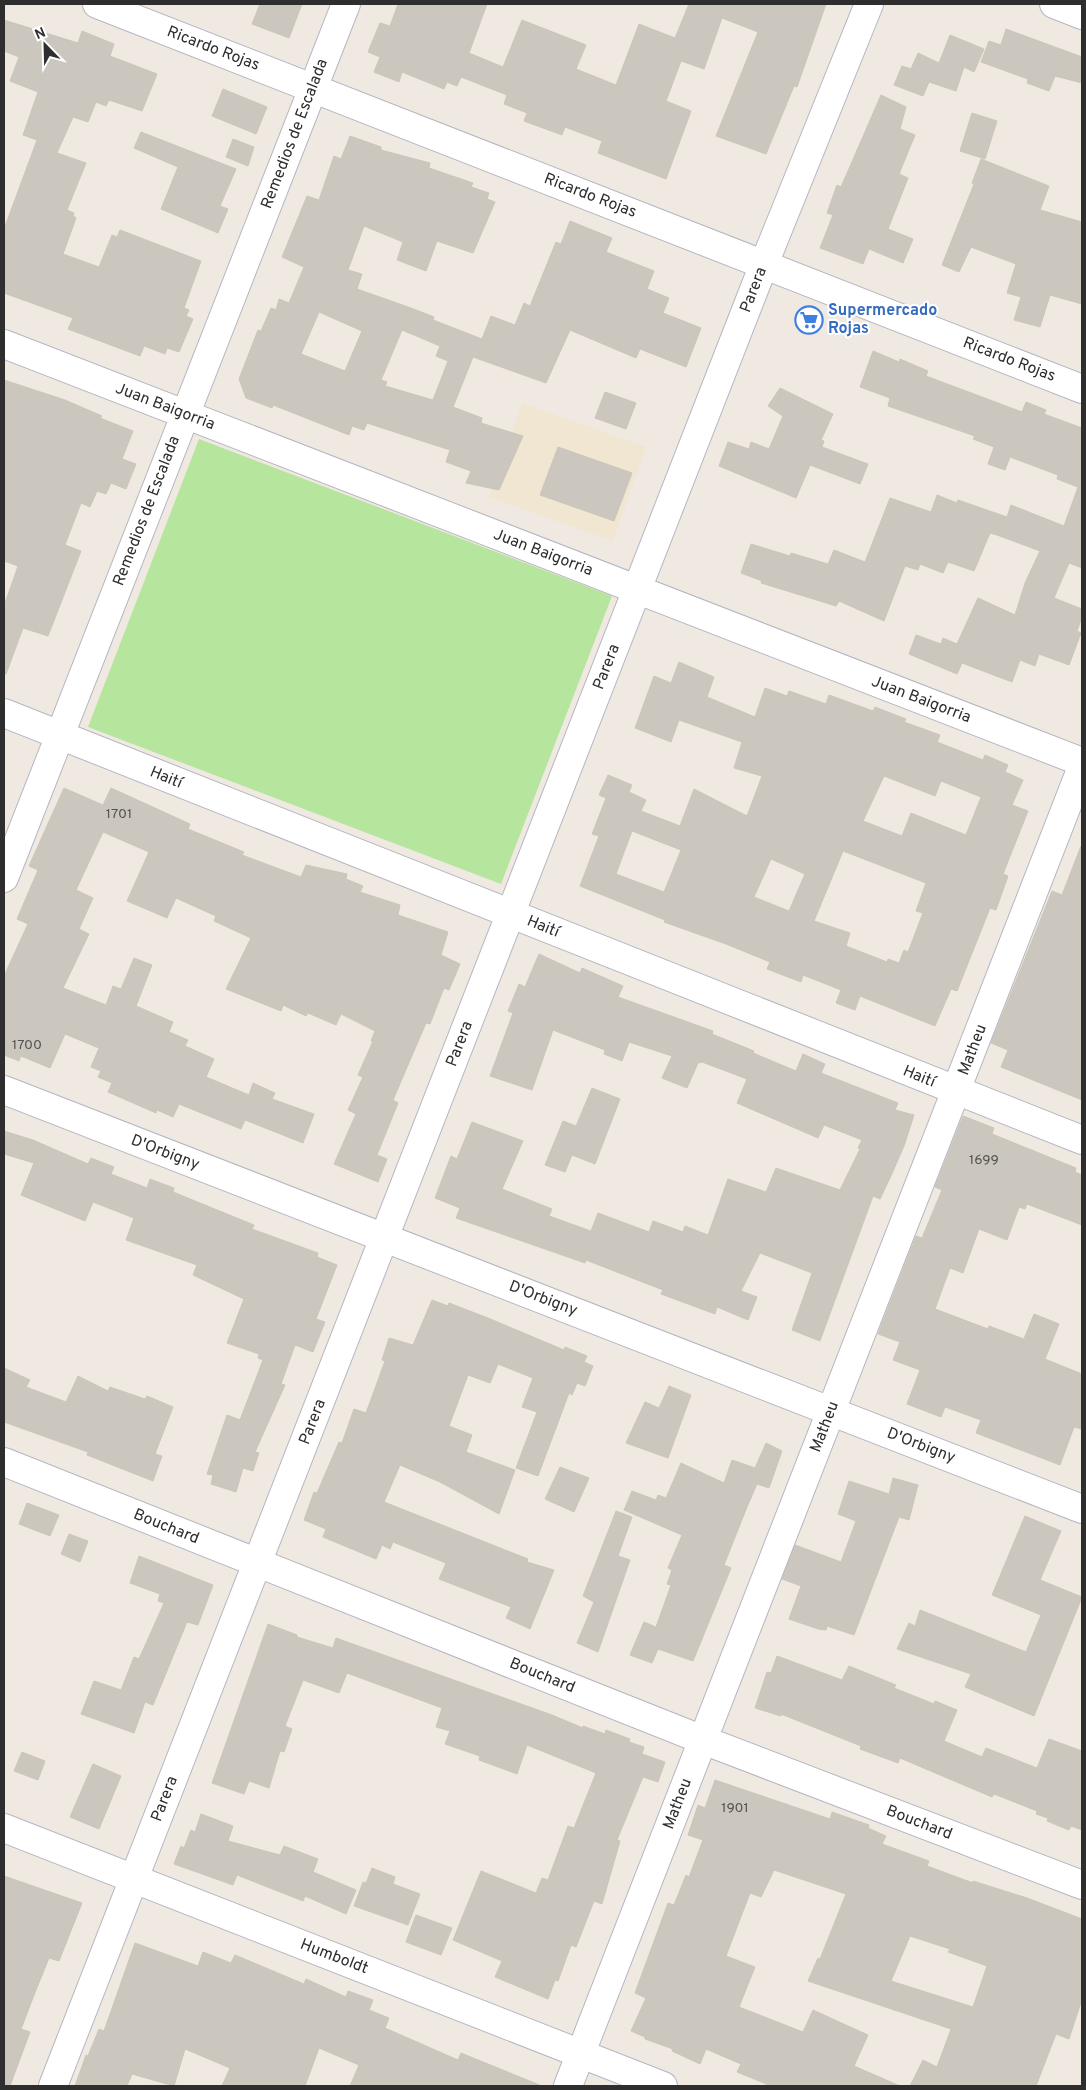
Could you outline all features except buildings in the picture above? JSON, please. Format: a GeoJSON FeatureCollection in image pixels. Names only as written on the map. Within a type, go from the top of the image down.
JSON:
{"type":"FeatureCollection","features":[{"type":"Feature","properties":{"kind":"street","name":"Ricardo Rojas"},"geometry":{"type":"LineString","coordinates":[[97,4],[1082,389]]}},
{"type":"Feature","properties":{"kind":"street","name":"Remedios de Escalada"},"geometry":{"type":"LineString","coordinates":[[4,878],[346,4]]}},
{"type":"Feature","properties":{"kind":"street","name":"Parera"},"geometry":{"type":"LineString","coordinates":[[53,2086],[764,264],[869,4]]}},
{"type":"Feature","properties":{"kind":"street"},"geometry":{"type":"LineString","coordinates":[[1054,4],[1082,15]]}},
{"type":"Feature","properties":{"kind":"street","name":"Juan Baigorria"},"geometry":{"type":"LineString","coordinates":[[4,344],[1082,762]]}},
{"type":"Feature","properties":{"kind":"street","name":"Haití"},"geometry":{"type":"LineString","coordinates":[[4,713],[1082,1140]]}},
{"type":"Feature","properties":{"kind":"street","name":"Matheu"},"geometry":{"type":"LineString","coordinates":[[568,2086],[957,1092],[1082,767]]}},
{"type":"Feature","properties":{"kind":"street","name":"D'Orbigny"},"geometry":{"type":"LineString","coordinates":[[4,1090],[1082,1509]]}},
{"type":"Feature","properties":{"kind":"street","name":"Bouchard"},"geometry":{"type":"LineString","coordinates":[[4,1462],[703,1740],[1082,1885]]}},
{"type":"Feature","properties":{"kind":"street","name":"Humboldt"},"geometry":{"type":"LineString","coordinates":[[4,1828],[663,2086]]}},
{"type":"Feature","properties":{"kind":"shaded area"},"geometry":{"type":"Polygon","coordinates":[[[522,403],[646,447],[613,541],[489,497],[522,403]]]}},
{"type":"Feature","properties":{"kind":"green space"},"geometry":{"type":"Polygon","coordinates":[[[199,439],[612,596],[501,884],[88,727],[199,439]]]}},
{"type":"Feature","properties":{"kind":"place","name":"Supermercado Rojas"},"geometry":{"type":"Point","coordinates":[809,320]}}]}
